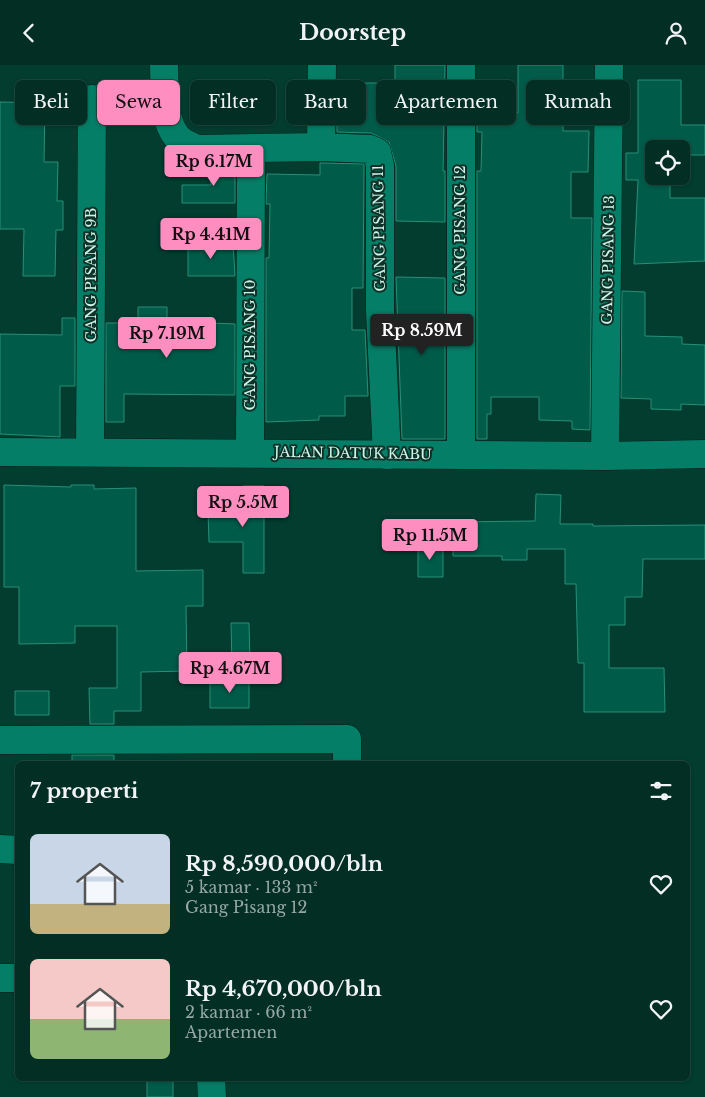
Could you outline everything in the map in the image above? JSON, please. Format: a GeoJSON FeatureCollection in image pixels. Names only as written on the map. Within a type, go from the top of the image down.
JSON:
{"type":"FeatureCollection","features":[{"type":"Feature","properties":{"kind":"street"},"geometry":{"type":"LineString","coordinates":[[164,65],[168,116],[177,137],[197,149],[321,147],[322,65]]}},
{"type":"Feature","properties":{"kind":"street","name":"GANG PISANG 12"},"geometry":{"type":"LineString","coordinates":[[461,65],[461,455]]}},
{"type":"Feature","properties":{"kind":"street","name":"GANG PISANG 13"},"geometry":{"type":"LineString","coordinates":[[605,456],[610,65]]}},
{"type":"Feature","properties":{"kind":"street","name":"GANG PISANG 9B"},"geometry":{"type":"LineString","coordinates":[[90,452],[92,99]]}},
{"type":"Feature","properties":{"kind":"street","name":"GANG PISANG 11"},"geometry":{"type":"LineString","coordinates":[[321,147],[370,149],[377,152],[380,166],[380,311],[387,455]]}},
{"type":"Feature","properties":{"kind":"street","name":"GANG PISANG 10"},"geometry":{"type":"LineString","coordinates":[[250,452],[252,148]]}},
{"type":"Feature","properties":{"kind":"street","name":"JALAN DATUK KABU"},"geometry":{"type":"LineString","coordinates":[[0,451],[605,456],[705,454]]}},
{"type":"Feature","properties":{"kind":"street"},"geometry":{"type":"LineString","coordinates":[[0,740],[347,739],[347,761]]}},
{"type":"Feature","properties":{"kind":"street"},"geometry":{"type":"LineString","coordinates":[[0,849],[15,850]]}},
{"type":"Feature","properties":{"kind":"street"},"geometry":{"type":"LineString","coordinates":[[0,978],[15,978]]}},
{"type":"Feature","properties":{"kind":"street"},"geometry":{"type":"LineString","coordinates":[[211,1081],[212,1097]]}},
{"type":"Feature","properties":{"kind":"building"},"geometry":{"type":"Polygon","coordinates":[[[395,65],[445,65],[445,80],[395,80],[395,65]]]}},
{"type":"Feature","properties":{"kind":"building"},"geometry":{"type":"Polygon","coordinates":[[[518,65],[563,65],[563,80],[526,80],[526,125],[563,125],[563,131],[589,131],[588,172],[571,172],[571,218],[592,218],[590,430],[572,429],[572,421],[539,420],[539,397],[491,397],[491,414],[487,414],[487,439],[477,439],[477,171],[481,171],[482,132],[477,132],[477,125],[516,125],[516,113],[518,113],[518,65]]]}},
{"type":"Feature","properties":{"kind":"building"},"geometry":{"type":"Polygon","coordinates":[[[638,80],[681,80],[681,125],[705,125],[705,155],[690,155],[690,140],[645,140],[645,185],[670,185],[670,198],[705,198],[705,261],[634,264],[638,180],[626,180],[626,153],[638,153],[638,80]]]}},
{"type":"Feature","properties":{"kind":"building"},"geometry":{"type":"Polygon","coordinates":[[[366,83],[376,83],[376,125],[444,125],[445,222],[396,221],[396,166],[389,142],[371,133],[337,132],[337,125],[366,125],[366,83]]]}},
{"type":"Feature","properties":{"kind":"building"},"geometry":{"type":"Polygon","coordinates":[[[0,102],[15,102],[15,125],[45,125],[44,162],[58,162],[57,201],[63,201],[63,230],[56,230],[55,276],[23,276],[24,229],[0,229],[0,102]]]}},
{"type":"Feature","properties":{"kind":"building"},"geometry":{"type":"Polygon","coordinates":[[[320,163],[364,164],[363,288],[352,288],[352,330],[365,330],[368,396],[345,396],[345,416],[319,416],[319,420],[266,422],[266,258],[269,258],[270,204],[266,204],[267,174],[320,175],[320,163]]]}},
{"type":"Feature","properties":{"kind":"building"},"geometry":{"type":"Polygon","coordinates":[[[211,164],[235,164],[235,203],[182,203],[182,185],[211,185],[211,164]]]}},
{"type":"Feature","properties":{"kind":"building"},"geometry":{"type":"Polygon","coordinates":[[[188,243],[233,243],[235,276],[188,276],[188,243]]]}},
{"type":"Feature","properties":{"kind":"building"},"geometry":{"type":"Polygon","coordinates":[[[396,277],[445,278],[445,439],[402,439],[396,277]]]}},
{"type":"Feature","properties":{"kind":"building"},"geometry":{"type":"Polygon","coordinates":[[[622,291],[645,292],[645,336],[682,337],[682,344],[705,345],[705,405],[681,404],[681,410],[651,409],[651,399],[621,398],[622,291]]]}},
{"type":"Feature","properties":{"kind":"building"},"geometry":{"type":"Polygon","coordinates":[[[138,307],[167,307],[167,321],[235,324],[235,395],[124,394],[124,422],[106,422],[106,323],[138,323],[138,307]]]}},
{"type":"Feature","properties":{"kind":"building"},"geometry":{"type":"Polygon","coordinates":[[[62,318],[75,318],[75,386],[60,386],[60,437],[0,434],[0,334],[62,335],[62,318]]]}},
{"type":"Feature","properties":{"kind":"building"},"geometry":{"type":"Polygon","coordinates":[[[4,485],[71,487],[71,485],[94,485],[94,489],[136,488],[136,571],[203,570],[203,606],[186,606],[187,671],[141,672],[141,711],[114,711],[114,724],[90,724],[89,688],[117,688],[117,626],[75,626],[75,643],[19,644],[19,587],[4,587],[4,485]]]}},
{"type":"Feature","properties":{"kind":"building"},"geometry":{"type":"Polygon","coordinates":[[[243,486],[264,486],[264,573],[243,573],[243,542],[209,542],[208,512],[243,511],[243,486]]]}},
{"type":"Feature","properties":{"kind":"building"},"geometry":{"type":"Polygon","coordinates":[[[536,494],[561,495],[560,524],[593,524],[593,526],[705,525],[705,559],[643,559],[642,597],[625,597],[625,625],[609,625],[609,668],[664,668],[665,712],[584,712],[584,663],[578,663],[576,584],[565,584],[565,549],[527,549],[527,560],[502,560],[502,556],[453,556],[453,522],[535,521],[536,494]]]}},
{"type":"Feature","properties":{"kind":"building"},"geometry":{"type":"Polygon","coordinates":[[[418,545],[443,545],[443,577],[418,577],[418,545]]]}},
{"type":"Feature","properties":{"kind":"building"},"geometry":{"type":"Polygon","coordinates":[[[231,623],[249,623],[250,663],[232,664],[231,623]]]}},
{"type":"Feature","properties":{"kind":"building"},"geometry":{"type":"Polygon","coordinates":[[[210,680],[249,680],[249,708],[210,708],[210,680]]]}},
{"type":"Feature","properties":{"kind":"building"},"geometry":{"type":"Polygon","coordinates":[[[15,691],[49,691],[49,715],[15,715],[15,691]]]}},
{"type":"Feature","properties":{"kind":"building"},"geometry":{"type":"Polygon","coordinates":[[[72,755],[114,755],[114,761],[72,761],[72,755]]]}},
{"type":"Feature","properties":{"kind":"building"},"geometry":{"type":"Polygon","coordinates":[[[147,1081],[173,1081],[173,1097],[147,1097],[147,1081]]]}}]}
